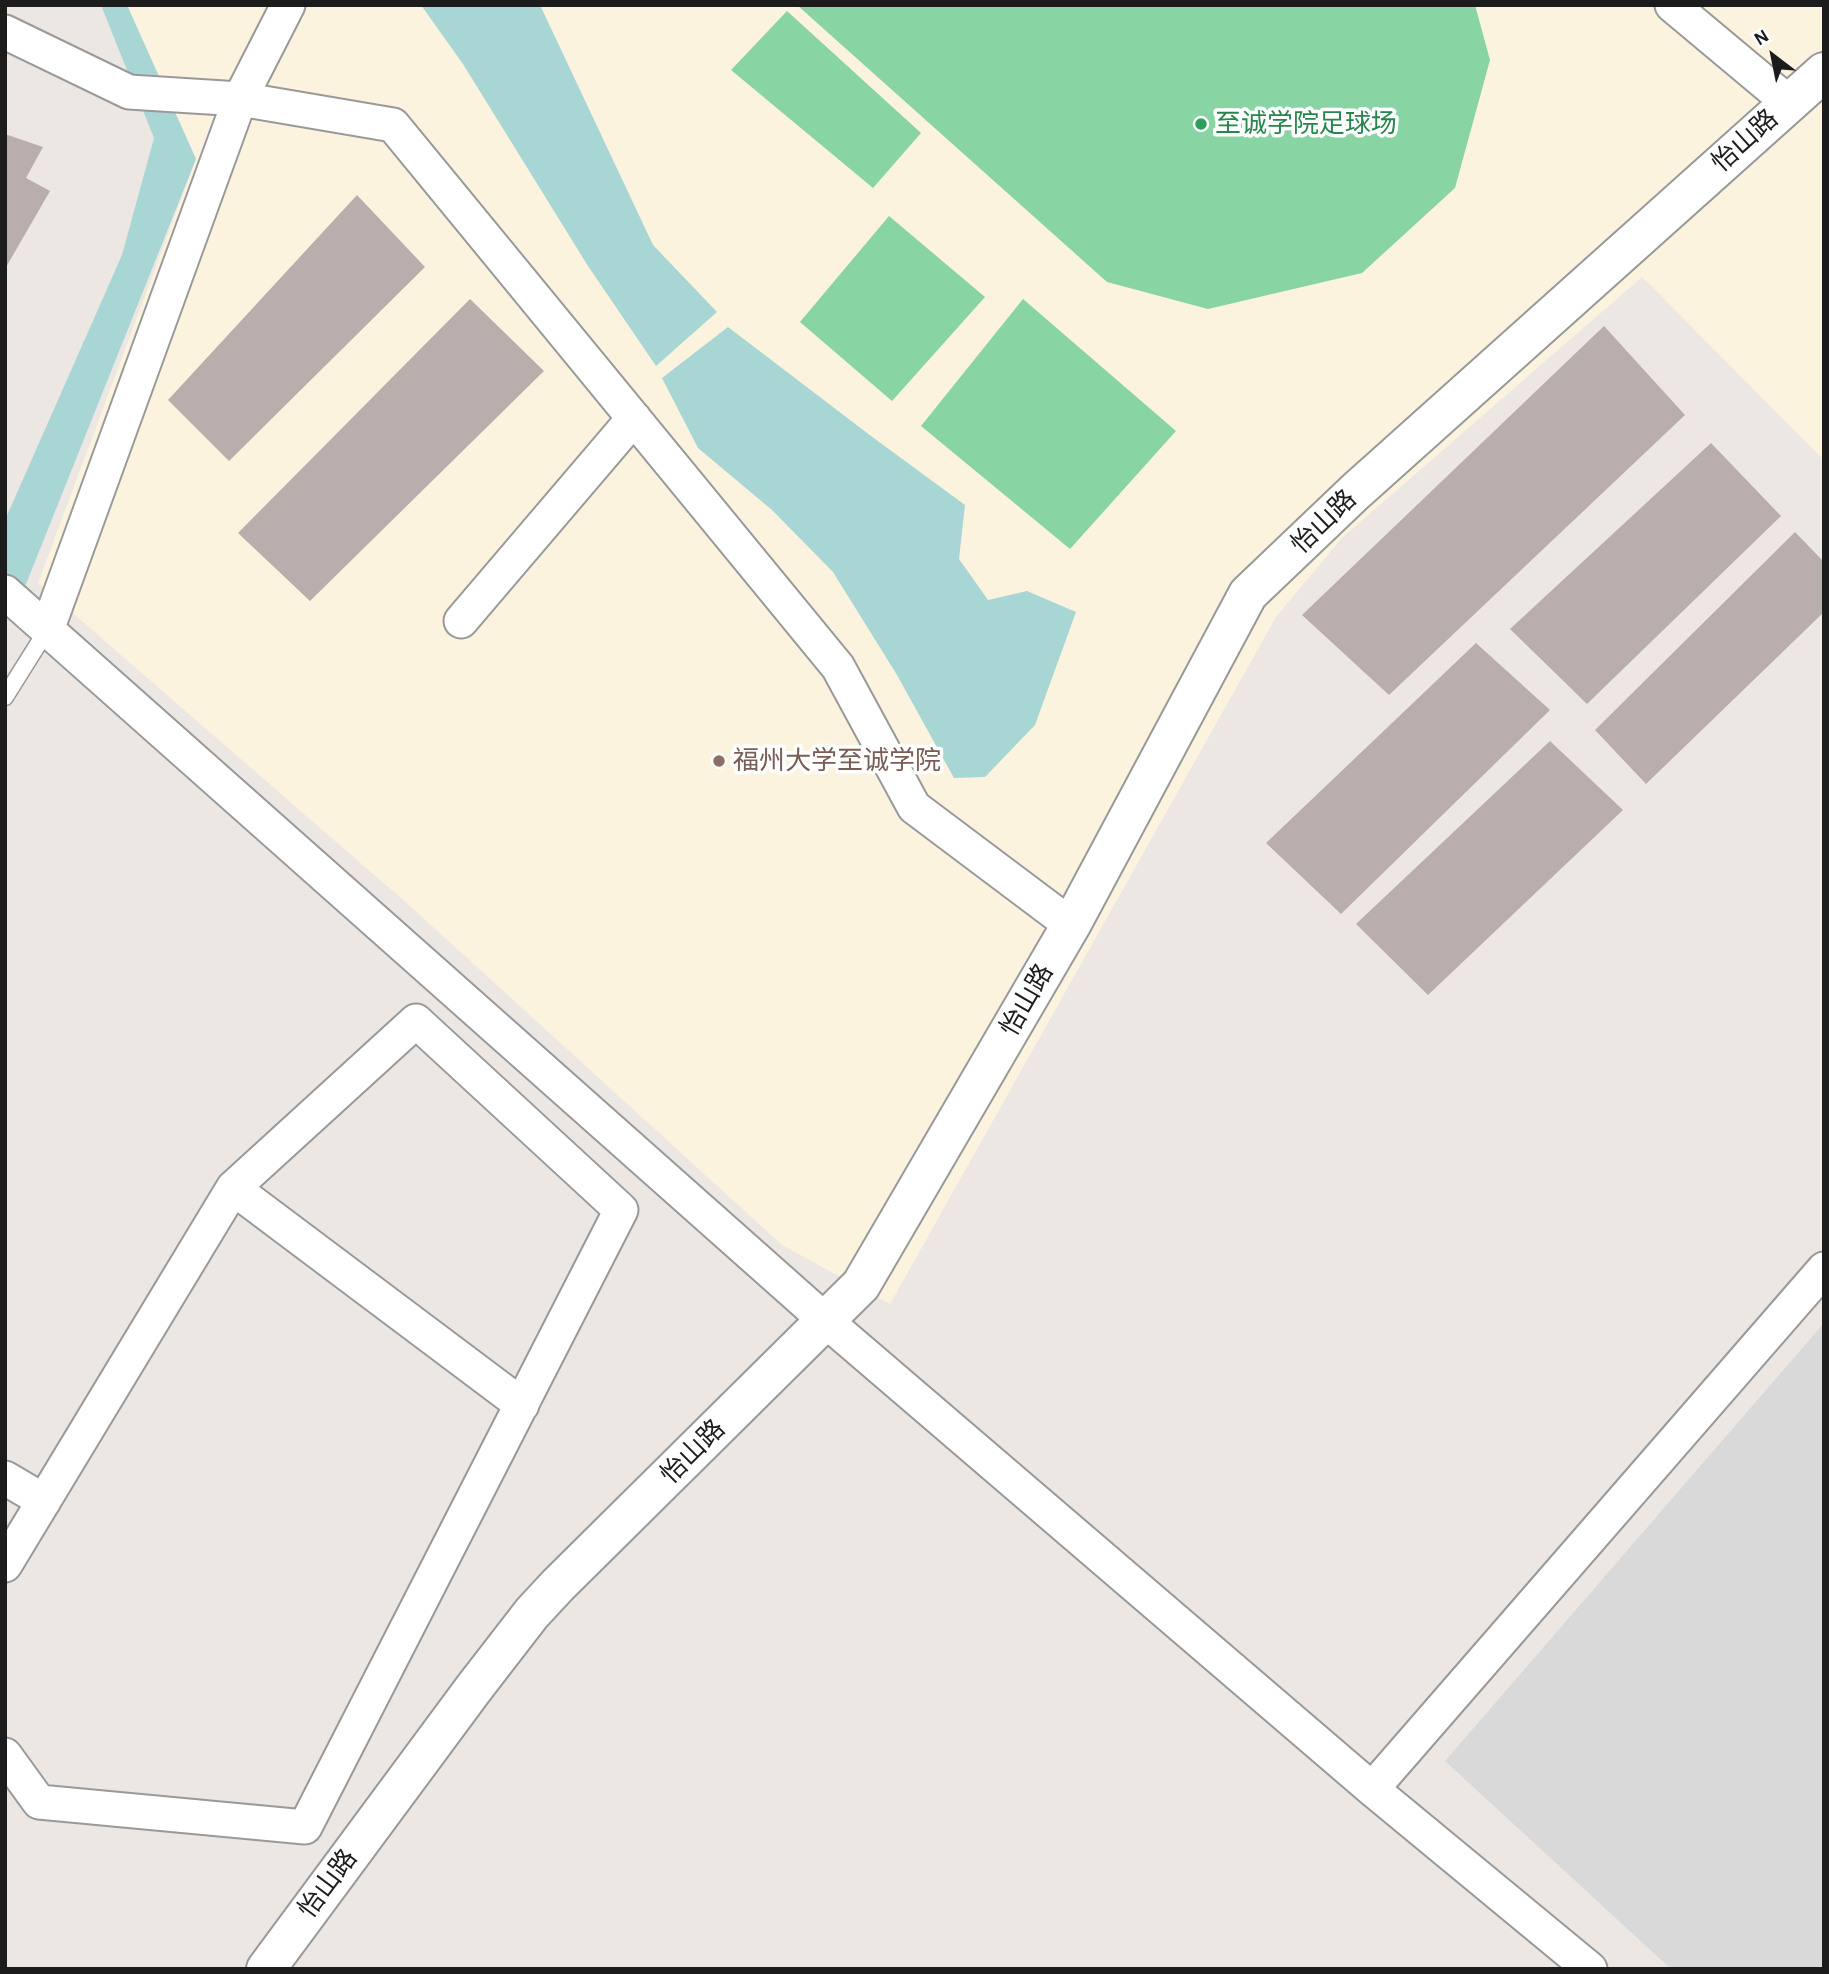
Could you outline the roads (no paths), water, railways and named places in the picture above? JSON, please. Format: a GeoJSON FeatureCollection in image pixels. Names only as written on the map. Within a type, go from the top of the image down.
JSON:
{"type":"FeatureCollection","features":[{"type":"Feature","properties":{"kind":"street"},"geometry":{"type":"LineString","coordinates":[[288,5],[240,99],[27,611],[826,1321],[1372,1789],[1590,1969]]}},
{"type":"Feature","properties":{"kind":"street"},"geometry":{"type":"LineString","coordinates":[[1672,5],[1788,102]]}},
{"type":"Feature","properties":{"kind":"street"},"geometry":{"type":"LineString","coordinates":[[5,32],[129,92],[240,99],[393,125],[838,667],[914,807],[1071,925]]}},
{"type":"Feature","properties":{"kind":"street","name":"怡山路"},"geometry":{"type":"LineString","coordinates":[[266,1969],[532,1613],[861,1285],[1071,925],[1248,594],[1355,492],[1824,72]]}},
{"type":"Feature","properties":{"kind":"street"},"geometry":{"type":"LineString","coordinates":[[461,621],[634,418]]}},
{"type":"Feature","properties":{"kind":"street"},"geometry":{"type":"LineString","coordinates":[[5,1565],[233,1188],[416,1021],[621,1210],[305,1827],[39,1802],[5,1755]]}},
{"type":"Feature","properties":{"kind":"street"},"geometry":{"type":"LineString","coordinates":[[233,1188],[522,1405]]}},
{"type":"Feature","properties":{"kind":"street"},"geometry":{"type":"LineString","coordinates":[[1372,1789],[1824,1269]]}},
{"type":"Feature","properties":{"kind":"street"},"geometry":{"type":"LineString","coordinates":[[5,1478],[44,1502]]}},
{"type":"Feature","properties":{"kind":"lane"},"geometry":{"type":"LineString","coordinates":[[5,697],[27,611]]}},
{"type":"Feature","properties":{"kind":"water"},"geometry":{"type":"Polygon","coordinates":[[[101,5],[127,5],[196,159],[24,589],[5,622],[5,520],[122,255],[154,138],[101,5]]]}},
{"type":"Feature","properties":{"kind":"water"},"geometry":{"type":"Polygon","coordinates":[[[421,5],[540,5],[653,245],[717,312],[656,366],[588,266],[463,64],[421,5]]]}},
{"type":"Feature","properties":{"kind":"water"},"geometry":{"type":"Polygon","coordinates":[[[728,327],[965,505],[959,559],[988,600],[1027,591],[1076,612],[1035,725],[985,777],[954,778],[897,675],[833,572],[772,510],[698,448],[662,378],[728,327]]]}},
{"type":"Feature","properties":{"kind":"place","name":"至诚学院足球场"},"geometry":{"type":"Point","coordinates":[1201,124]}},
{"type":"Feature","properties":{"kind":"place","name":"福州大学至诚学院"},"geometry":{"type":"Point","coordinates":[719,761]}}]}
